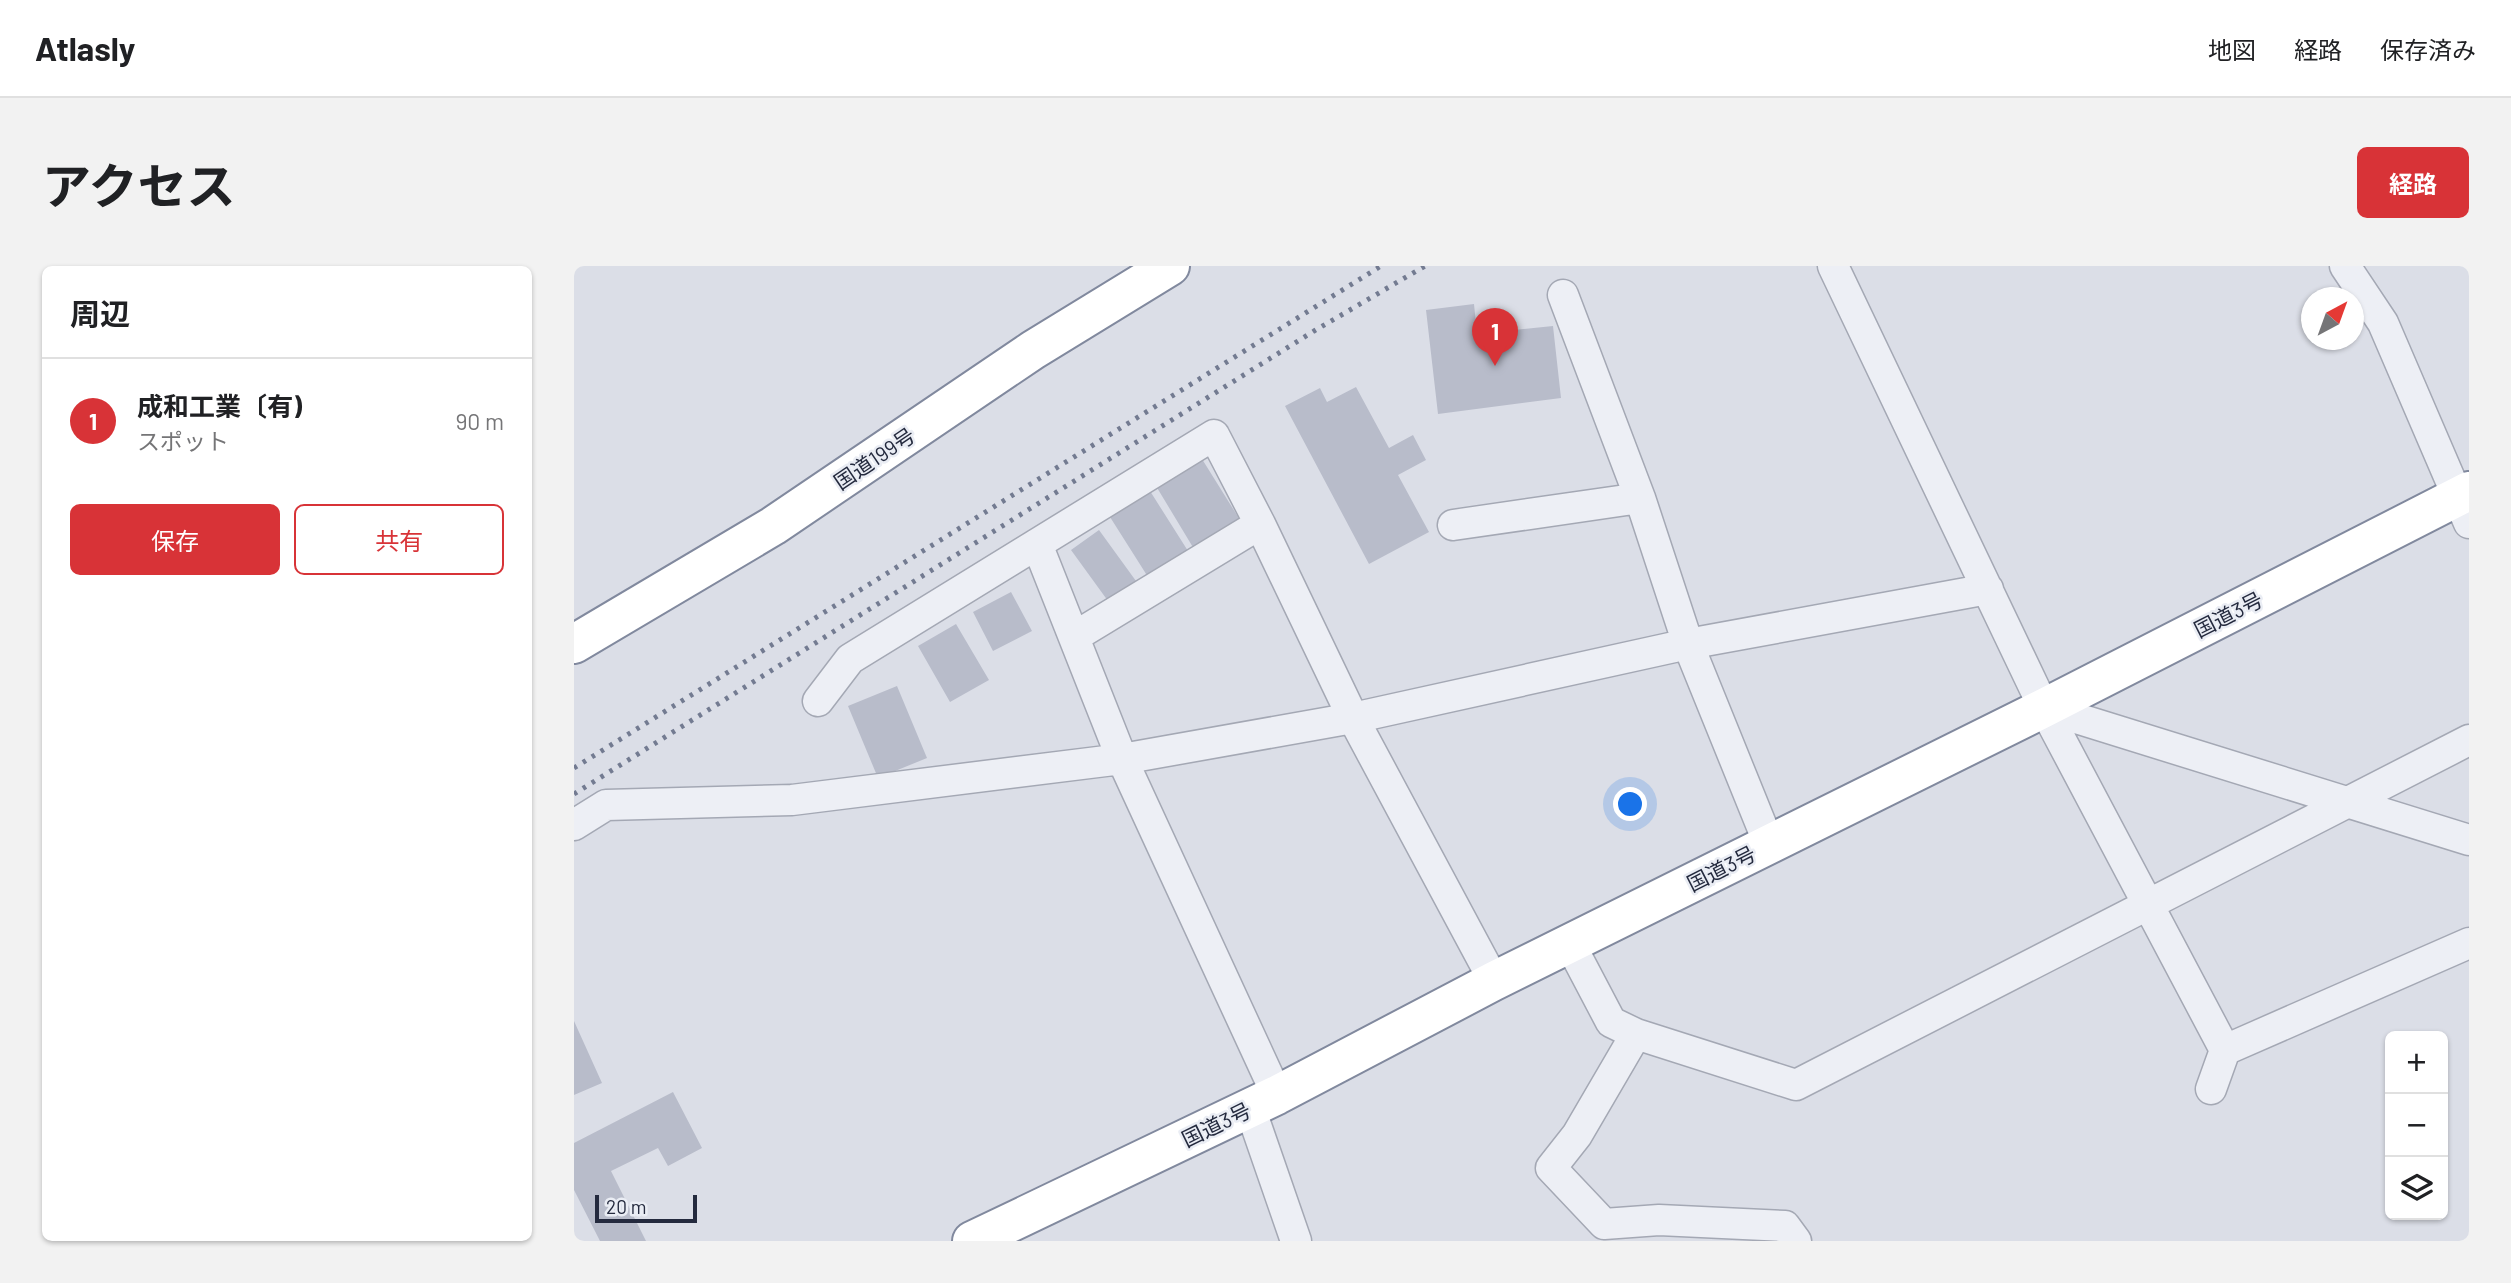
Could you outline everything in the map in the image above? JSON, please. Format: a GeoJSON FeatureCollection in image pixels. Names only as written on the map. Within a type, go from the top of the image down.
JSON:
{"type":"FeatureCollection","features":[{"type":"Feature","properties":{"kind":"highway","name":"国道199号"},"geometry":{"type":"LineString","coordinates":[[574,644],[774,526],[1033,350],[1170,266]]}},
{"type":"Feature","properties":{"kind":"highway","name":"国道3号"},"geometry":{"type":"LineString","coordinates":[[972,1241],[1263,1102],[1494,981],[1769,844],[2465,504]]}},
{"type":"Feature","properties":{"kind":"street"},"geometry":{"type":"LineString","coordinates":[[1833,266],[2044,708],[2225,1050]]}},
{"type":"Feature","properties":{"kind":"street"},"geometry":{"type":"LineString","coordinates":[[2345,266],[2383,323],[2465,504]]}},
{"type":"Feature","properties":{"kind":"street"},"geometry":{"type":"LineString","coordinates":[[1563,295],[1640,498],[1688,644],[1769,844]]}},
{"type":"Feature","properties":{"kind":"street"},"geometry":{"type":"LineString","coordinates":[[818,701],[850,659],[1214,435],[1261,524],[1353,718],[1494,981]]}},
{"type":"Feature","properties":{"kind":"street"},"geometry":{"type":"LineString","coordinates":[[1453,525],[1640,498]]}},
{"type":"Feature","properties":{"kind":"street"},"geometry":{"type":"LineString","coordinates":[[1074,637],[1261,524]]}},
{"type":"Feature","properties":{"kind":"street"},"geometry":{"type":"LineString","coordinates":[[1037,544],[1263,1102],[1296,1241]]}},
{"type":"Feature","properties":{"kind":"street"},"geometry":{"type":"LineString","coordinates":[[574,825],[606,805],[792,800],[1122,759],[1353,718],[1688,644],[1988,589]]}},
{"type":"Feature","properties":{"kind":"street"},"geometry":{"type":"LineString","coordinates":[[2044,708],[2469,840]]}},
{"type":"Feature","properties":{"kind":"street"},"geometry":{"type":"LineString","coordinates":[[1570,944],[1611,1022],[1636,1034],[1796,1086],[2148,902],[2469,740]]}},
{"type":"Feature","properties":{"kind":"street"},"geometry":{"type":"LineString","coordinates":[[2211,1089],[2225,1050],[2469,943]]}},
{"type":"Feature","properties":{"kind":"street"},"geometry":{"type":"LineString","coordinates":[[1636,1034],[1577,1135],[1551,1168],[1604,1224],[1659,1220],[1786,1226],[1796,1241]]}},
{"type":"Feature","properties":{"kind":"building"},"geometry":{"type":"Polygon","coordinates":[[[1474,304],[1477,334],[1553,326],[1561,398],[1438,414],[1426,310],[1474,304]]]}},
{"type":"Feature","properties":{"kind":"building"},"geometry":{"type":"Polygon","coordinates":[[[1356,387],[1389,448],[1413,435],[1426,460],[1398,475],[1429,532],[1369,564],[1285,406],[1320,388],[1327,402],[1356,387]]]}},
{"type":"Feature","properties":{"kind":"building"},"geometry":{"type":"Polygon","coordinates":[[[1202,459],[1240,520],[1194,549],[1156,486],[1202,459]]]}},
{"type":"Feature","properties":{"kind":"building"},"geometry":{"type":"Polygon","coordinates":[[[1150,491],[1188,551],[1148,577],[1110,517],[1150,491]]]}},
{"type":"Feature","properties":{"kind":"building"},"geometry":{"type":"Polygon","coordinates":[[[1099,530],[1136,581],[1108,601],[1071,550],[1099,530]]]}},
{"type":"Feature","properties":{"kind":"building"},"geometry":{"type":"Polygon","coordinates":[[[1011,592],[1032,631],[993,651],[973,612],[1011,592]]]}},
{"type":"Feature","properties":{"kind":"building"},"geometry":{"type":"Polygon","coordinates":[[[956,624],[989,680],[950,702],[918,646],[956,624]]]}},
{"type":"Feature","properties":{"kind":"building"},"geometry":{"type":"Polygon","coordinates":[[[897,686],[927,758],[878,778],[848,706],[897,686]]]}},
{"type":"Feature","properties":{"kind":"building"},"geometry":{"type":"Polygon","coordinates":[[[574,1021],[602,1083],[574,1095],[574,1021]]]}},
{"type":"Feature","properties":{"kind":"building"},"geometry":{"type":"Polygon","coordinates":[[[673,1092],[702,1148],[668,1166],[658,1148],[611,1171],[646,1241],[600,1241],[574,1190],[574,1143],[673,1092]]]}},
{"type":"Feature","properties":{"kind":"railway"},"geometry":{"type":"LineString","coordinates":[[574,768],[1381,266]]}},
{"type":"Feature","properties":{"kind":"railway"},"geometry":{"type":"LineString","coordinates":[[574,794],[1314,331],[1425,266]]}},
{"type":"Feature","properties":{"kind":"place","name":"成和工業〔有)"},"geometry":{"type":"Point","coordinates":[1495,366]}}]}
